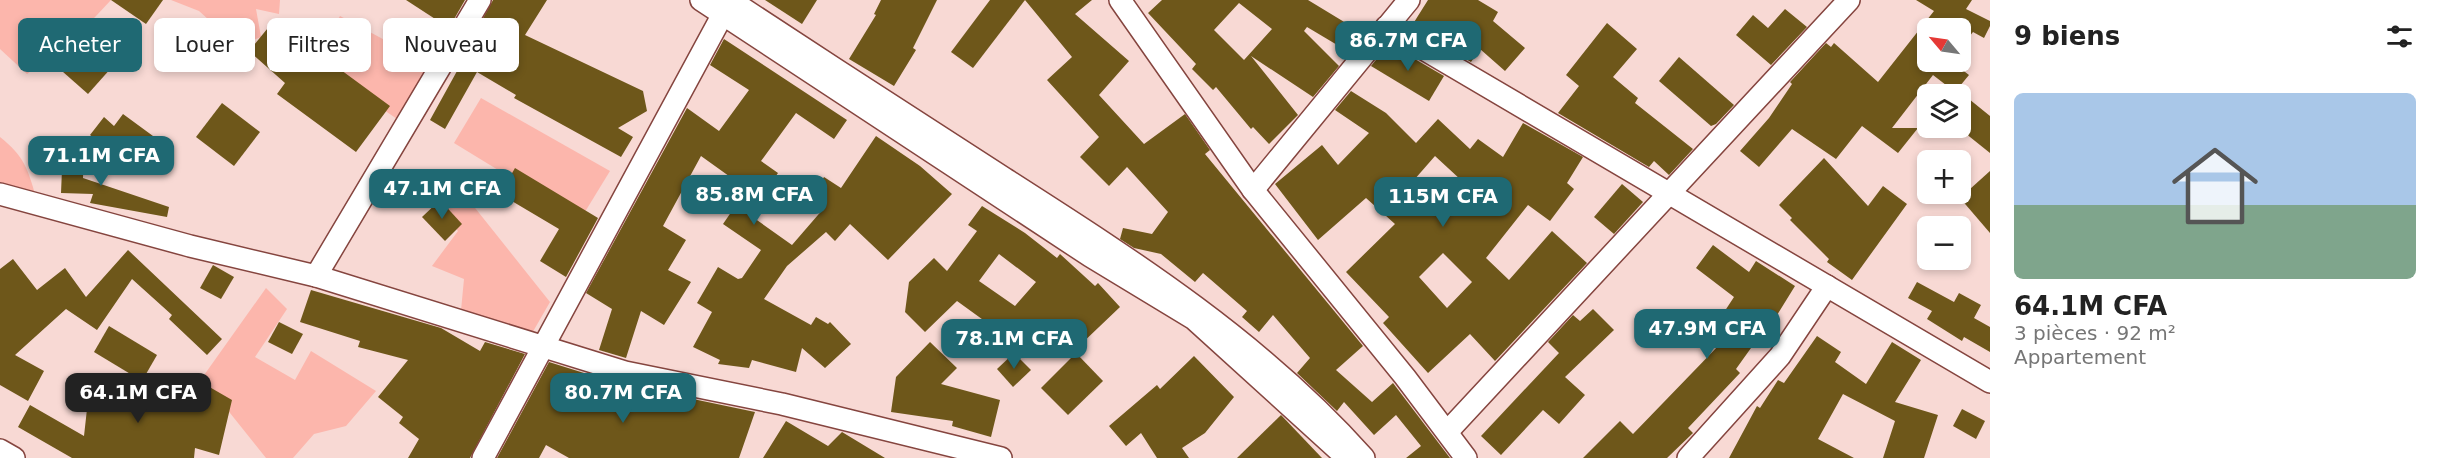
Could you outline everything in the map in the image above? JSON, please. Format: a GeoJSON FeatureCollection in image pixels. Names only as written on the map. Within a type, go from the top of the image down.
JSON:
{"type":"FeatureCollection","features":[{"type":"Feature","properties":{"kind":"street"},"geometry":{"type":"LineString","coordinates":[[316,276],[480,0]]}},
{"type":"Feature","properties":{"kind":"street"},"geometry":{"type":"LineString","coordinates":[[701,0],[727,7],[1100,240],[1201,309],[1279,373],[1364,458]]}},
{"type":"Feature","properties":{"kind":"street"},"geometry":{"type":"LineString","coordinates":[[1120,0],[1253,190],[1448,431],[1466,458]]}},
{"type":"Feature","properties":{"kind":"street"},"geometry":{"type":"LineString","coordinates":[[1253,190],[1409,0]]}},
{"type":"Feature","properties":{"kind":"street"},"geometry":{"type":"LineString","coordinates":[[1448,431],[1849,0]]}},
{"type":"Feature","properties":{"kind":"street"},"geometry":{"type":"LineString","coordinates":[[483,458],[727,7]]}},
{"type":"Feature","properties":{"kind":"street"},"geometry":{"type":"LineString","coordinates":[[727,7],[1051,231],[1194,319],[1347,458]]}},
{"type":"Feature","properties":{"kind":"street"},"geometry":{"type":"LineString","coordinates":[[1386,27],[1990,382]]}},
{"type":"Feature","properties":{"kind":"street"},"geometry":{"type":"LineString","coordinates":[[0,194],[190,246],[316,276],[625,372],[782,404],[1002,458]]}},
{"type":"Feature","properties":{"kind":"street"},"geometry":{"type":"LineString","coordinates":[[1688,458],[1780,356],[1827,286]]}},
{"type":"Feature","properties":{"kind":"street"},"geometry":{"type":"LineString","coordinates":[[0,450],[14,458]]}},
{"type":"Feature","properties":{"kind":"shaded area"},"geometry":{"type":"Polygon","coordinates":[[[0,0],[111,0],[94,18],[18,18],[18,66],[0,49],[0,0]]]}},
{"type":"Feature","properties":{"kind":"shaded area"},"geometry":{"type":"Polygon","coordinates":[[[171,0],[280,0],[279,14],[256,9],[261,37],[255,39],[255,18],[207,18],[199,11],[171,0]]]}},
{"type":"Feature","properties":{"kind":"shaded area"},"geometry":{"type":"Polygon","coordinates":[[[371,33],[383,39],[383,72],[429,72],[400,121],[329,72],[371,72],[371,33]]]}},
{"type":"Feature","properties":{"kind":"shaded area"},"geometry":{"type":"Polygon","coordinates":[[[481,98],[610,171],[580,220],[454,143],[481,98]]]}},
{"type":"Feature","properties":{"kind":"shaded area"},"geometry":{"type":"Polygon","coordinates":[[[0,137],[20,157],[36,198],[0,190],[0,137]]]}},
{"type":"Feature","properties":{"kind":"shaded area"},"geometry":{"type":"Polygon","coordinates":[[[448,174],[550,302],[527,342],[460,321],[464,279],[432,266],[458,231],[414,182],[448,174]]]}},
{"type":"Feature","properties":{"kind":"shaded area"},"geometry":{"type":"Polygon","coordinates":[[[266,288],[287,309],[255,357],[295,380],[311,351],[376,391],[346,426],[314,434],[293,458],[266,458],[202,378],[266,288]]]}},
{"type":"Feature","properties":{"kind":"building"},"geometry":{"type":"Polygon","coordinates":[[[111,0],[163,0],[146,24],[142,21],[142,18],[137,18],[111,0]]]}},
{"type":"Feature","properties":{"kind":"building"},"geometry":{"type":"Polygon","coordinates":[[[406,0],[465,0],[455,18],[434,18],[406,0]]]}},
{"type":"Feature","properties":{"kind":"building"},"geometry":{"type":"Polygon","coordinates":[[[493,0],[547,0],[525,35],[643,91],[647,111],[618,128],[633,137],[621,157],[514,98],[516,95],[477,72],[519,72],[519,18],[483,18],[493,0]]]}},
{"type":"Feature","properties":{"kind":"building"},"geometry":{"type":"Polygon","coordinates":[[[765,0],[817,0],[802,24],[765,0]]]}},
{"type":"Feature","properties":{"kind":"building"},"geometry":{"type":"Polygon","coordinates":[[[881,0],[937,0],[913,48],[916,50],[894,86],[849,59],[876,15],[874,14],[881,0]]]}},
{"type":"Feature","properties":{"kind":"building"},"geometry":{"type":"Polygon","coordinates":[[[990,0],[1025,0],[973,68],[951,52],[990,0]]]}},
{"type":"Feature","properties":{"kind":"building"},"geometry":{"type":"Polygon","coordinates":[[[1025,0],[1092,0],[1075,14],[1129,61],[1099,95],[1144,144],[1185,114],[1210,150],[1205,154],[1363,346],[1336,370],[1372,402],[1393,383],[1450,458],[1406,458],[1421,446],[1396,415],[1374,435],[1344,402],[1337,411],[1297,373],[1310,358],[1273,315],[1259,332],[1242,317],[1247,311],[1203,273],[1195,282],[1161,254],[1134,248],[1120,239],[1123,228],[1152,234],[1168,212],[1127,167],[1109,186],[1080,157],[1099,137],[1047,80],[1072,57],[1025,0]]]}},
{"type":"Feature","properties":{"kind":"building"},"geometry":{"type":"Polygon","coordinates":[[[1162,0],[1308,0],[1364,34],[1349,52],[1307,27],[1304,31],[1339,66],[1313,97],[1251,56],[1298,115],[1269,144],[1253,127],[1251,129],[1216,87],[1213,90],[1192,69],[1196,64],[1148,13],[1162,0]],[[1239,3],[1214,30],[1244,60],[1272,29],[1239,3]]]}},
{"type":"Feature","properties":{"kind":"building"},"geometry":{"type":"Polygon","coordinates":[[[1428,0],[1478,0],[1498,12],[1493,21],[1525,48],[1505,71],[1480,49],[1471,62],[1411,27],[1428,0]]]}},
{"type":"Feature","properties":{"kind":"building"},"geometry":{"type":"Polygon","coordinates":[[[1916,0],[1972,0],[1966,9],[1990,21],[1990,26],[1984,38],[1973,32],[1971,34],[1971,18],[1928,18],[1934,11],[1916,0]]]}},
{"type":"Feature","properties":{"kind":"building"},"geometry":{"type":"Polygon","coordinates":[[[1785,9],[1807,27],[1771,65],[1736,35],[1753,15],[1768,28],[1785,9]]]}},
{"type":"Feature","properties":{"kind":"building"},"geometry":{"type":"Polygon","coordinates":[[[1607,23],[1637,49],[1613,77],[1638,98],[1635,103],[1693,149],[1669,175],[1654,161],[1649,167],[1558,113],[1579,86],[1566,75],[1607,23]]]}},
{"type":"Feature","properties":{"kind":"building"},"geometry":{"type":"Polygon","coordinates":[[[267,29],[267,67],[255,56],[255,44],[267,29]]]}},
{"type":"Feature","properties":{"kind":"building"},"geometry":{"type":"Polygon","coordinates":[[[1917,33],[1917,72],[1965,72],[1969,75],[1962,84],[1945,84],[1933,75],[1926,84],[1917,84],[1917,96],[1892,128],[1917,128],[1898,153],[1862,126],[1836,159],[1792,129],[1759,167],[1740,151],[1769,118],[1792,84],[1790,82],[1826,43],[1831,47],[1834,43],[1878,82],[1917,33]]]}},
{"type":"Feature","properties":{"kind":"building"},"geometry":{"type":"Polygon","coordinates":[[[724,39],[847,120],[834,139],[796,113],[761,161],[778,173],[755,206],[760,209],[754,218],[792,245],[824,208],[810,199],[824,177],[841,188],[876,136],[920,166],[952,194],[888,260],[850,224],[835,241],[826,232],[787,266],[764,299],[811,325],[816,317],[828,324],[830,322],[851,344],[825,368],[802,348],[796,372],[752,360],[749,368],[718,364],[720,360],[693,347],[712,312],[697,303],[718,267],[738,279],[742,278],[761,250],[723,224],[747,189],[701,156],[663,226],[686,240],[668,270],[691,282],[664,325],[641,311],[626,358],[599,350],[612,309],[586,293],[687,108],[719,131],[749,90],[710,65],[724,39]]]}},
{"type":"Feature","properties":{"kind":"building"},"geometry":{"type":"Polygon","coordinates":[[[1389,44],[1444,76],[1429,101],[1371,66],[1389,44]]]}},
{"type":"Feature","properties":{"kind":"building"},"geometry":{"type":"Polygon","coordinates":[[[1679,57],[1734,105],[1716,124],[1711,126],[1659,81],[1679,57]]]}},
{"type":"Feature","properties":{"kind":"building"},"geometry":{"type":"Polygon","coordinates":[[[63,72],[108,72],[88,94],[63,72]]]}},
{"type":"Feature","properties":{"kind":"building"},"geometry":{"type":"Polygon","coordinates":[[[273,72],[344,72],[390,106],[356,152],[277,94],[285,83],[273,72]]]}},
{"type":"Feature","properties":{"kind":"building"},"geometry":{"type":"Polygon","coordinates":[[[456,72],[477,72],[445,129],[430,120],[456,72]]]}},
{"type":"Feature","properties":{"kind":"building"},"geometry":{"type":"Polygon","coordinates":[[[1351,91],[1386,113],[1416,143],[1438,119],[1470,149],[1478,139],[1503,157],[1523,123],[1583,157],[1567,183],[1574,189],[1550,221],[1528,205],[1486,258],[1509,280],[1552,231],[1587,263],[1495,361],[1470,334],[1428,373],[1383,323],[1389,317],[1346,272],[1395,224],[1366,198],[1318,240],[1275,184],[1322,145],[1338,165],[1369,133],[1335,110],[1351,91]],[[1435,156],[1407,188],[1435,214],[1461,180],[1435,156]],[[1443,253],[1419,277],[1447,308],[1472,282],[1443,253]]]}},
{"type":"Feature","properties":{"kind":"building"},"geometry":{"type":"Polygon","coordinates":[[[1971,101],[1990,116],[1990,153],[1971,138],[1971,101]]]}},
{"type":"Feature","properties":{"kind":"building"},"geometry":{"type":"Polygon","coordinates":[[[222,103],[260,132],[234,166],[196,137],[222,103]]]}},
{"type":"Feature","properties":{"kind":"building"},"geometry":{"type":"Polygon","coordinates":[[[123,114],[153,136],[137,156],[122,144],[114,154],[90,135],[104,117],[114,126],[123,114]]]}},
{"type":"Feature","properties":{"kind":"building"},"geometry":{"type":"Polygon","coordinates":[[[63,146],[84,147],[83,178],[169,207],[167,217],[90,203],[93,194],[61,193],[63,146]]]}},
{"type":"Feature","properties":{"kind":"building"},"geometry":{"type":"Polygon","coordinates":[[[1824,158],[1868,206],[1883,186],[1907,204],[1852,280],[1827,262],[1829,259],[1790,220],[1792,218],[1779,205],[1824,158]]]}},
{"type":"Feature","properties":{"kind":"building"},"geometry":{"type":"Polygon","coordinates":[[[515,168],[598,218],[566,277],[540,261],[559,229],[500,194],[515,168]]]}},
{"type":"Feature","properties":{"kind":"building"},"geometry":{"type":"Polygon","coordinates":[[[1990,171],[1990,233],[1965,204],[1971,204],[1971,188],[1990,171]]]}},
{"type":"Feature","properties":{"kind":"building"},"geometry":{"type":"Polygon","coordinates":[[[1622,184],[1643,202],[1614,234],[1594,217],[1622,184]]]}},
{"type":"Feature","properties":{"kind":"building"},"geometry":{"type":"Polygon","coordinates":[[[440,200],[462,224],[445,241],[422,217],[440,200]]]}},
{"type":"Feature","properties":{"kind":"building"},"geometry":{"type":"Polygon","coordinates":[[[982,206],[1025,233],[1057,258],[1060,254],[1095,286],[1098,283],[1120,307],[1078,347],[1055,323],[1025,356],[983,326],[986,322],[957,301],[925,332],[905,312],[909,282],[934,258],[947,271],[977,231],[968,225],[982,206]],[[999,254],[979,281],[1015,306],[1036,282],[999,254]]]}},
{"type":"Feature","properties":{"kind":"building"},"geometry":{"type":"Polygon","coordinates":[[[1713,245],[1749,272],[1756,261],[1795,286],[1764,336],[1761,334],[1736,369],[1740,373],[1688,428],[1693,433],[1667,458],[1583,458],[1620,421],[1633,434],[1721,343],[1709,335],[1734,297],[1696,268],[1713,245]]]}},
{"type":"Feature","properties":{"kind":"building"},"geometry":{"type":"Polygon","coordinates":[[[128,250],[222,339],[207,355],[169,319],[172,315],[132,279],[97,330],[66,309],[15,355],[44,371],[28,401],[0,385],[0,269],[13,259],[37,290],[65,268],[86,297],[128,250]]]}},
{"type":"Feature","properties":{"kind":"building"},"geometry":{"type":"Polygon","coordinates":[[[213,265],[234,277],[221,299],[200,288],[213,265]]]}},
{"type":"Feature","properties":{"kind":"building"},"geometry":{"type":"Polygon","coordinates":[[[1917,282],[1954,302],[1959,293],[1981,305],[1974,318],[1990,327],[1990,352],[1964,337],[1962,341],[1927,319],[1932,311],[1908,298],[1917,282]]]}},
{"type":"Feature","properties":{"kind":"building"},"geometry":{"type":"Polygon","coordinates":[[[311,290],[441,328],[480,351],[485,342],[525,354],[470,458],[408,458],[419,439],[399,423],[403,417],[378,397],[408,360],[358,347],[360,341],[300,322],[311,290]]]}},
{"type":"Feature","properties":{"kind":"building"},"geometry":{"type":"Polygon","coordinates":[[[1593,309],[1614,330],[1565,377],[1585,395],[1559,424],[1543,410],[1501,455],[1481,436],[1559,353],[1548,342],[1573,315],[1580,321],[1593,309]]]}},
{"type":"Feature","properties":{"kind":"building"},"geometry":{"type":"Polygon","coordinates":[[[279,322],[303,334],[292,354],[268,342],[279,322]]]}},
{"type":"Feature","properties":{"kind":"building"},"geometry":{"type":"Polygon","coordinates":[[[109,326],[157,355],[142,381],[94,352],[109,326]]]}},
{"type":"Feature","properties":{"kind":"building"},"geometry":{"type":"Polygon","coordinates":[[[1817,336],[1841,352],[1835,362],[1866,384],[1892,342],[1921,360],[1895,402],[1938,415],[1924,458],[1883,458],[1895,421],[1843,394],[1818,439],[1854,458],[1729,458],[1757,406],[1760,408],[1778,380],[1784,383],[1817,336]]]}},
{"type":"Feature","properties":{"kind":"building"},"geometry":{"type":"Polygon","coordinates":[[[930,342],[957,368],[941,384],[1000,400],[991,437],[952,426],[953,421],[891,412],[896,377],[930,342]]]}},
{"type":"Feature","properties":{"kind":"building"},"geometry":{"type":"Polygon","coordinates":[[[1014,353],[1031,370],[1013,387],[997,369],[1014,353]]]}},
{"type":"Feature","properties":{"kind":"building"},"geometry":{"type":"Polygon","coordinates":[[[1076,353],[1103,381],[1068,415],[1041,388],[1076,353]]]}},
{"type":"Feature","properties":{"kind":"building"},"geometry":{"type":"Polygon","coordinates":[[[1194,356],[1234,397],[1205,433],[1182,448],[1189,458],[1157,458],[1141,433],[1126,446],[1109,426],[1157,385],[1160,389],[1194,356]]]}},
{"type":"Feature","properties":{"kind":"building"},"geometry":{"type":"Polygon","coordinates":[[[549,362],[584,373],[576,388],[608,408],[619,383],[657,395],[658,392],[671,394],[692,406],[693,399],[755,412],[739,458],[569,458],[546,445],[539,458],[497,458],[549,362]]]}},
{"type":"Feature","properties":{"kind":"building"},"geometry":{"type":"Polygon","coordinates":[[[90,382],[202,396],[206,385],[232,400],[219,455],[195,448],[194,458],[72,458],[18,427],[30,405],[84,436],[90,382]]]}},
{"type":"Feature","properties":{"kind":"building"},"geometry":{"type":"Polygon","coordinates":[[[1962,409],[1985,421],[1976,439],[1953,426],[1962,409]]]}},
{"type":"Feature","properties":{"kind":"building"},"geometry":{"type":"Polygon","coordinates":[[[1281,415],[1322,458],[1237,458],[1281,415]]]}},
{"type":"Feature","properties":{"kind":"building"},"geometry":{"type":"Polygon","coordinates":[[[786,421],[828,446],[842,432],[885,458],[763,458],[786,421]]]}}]}
